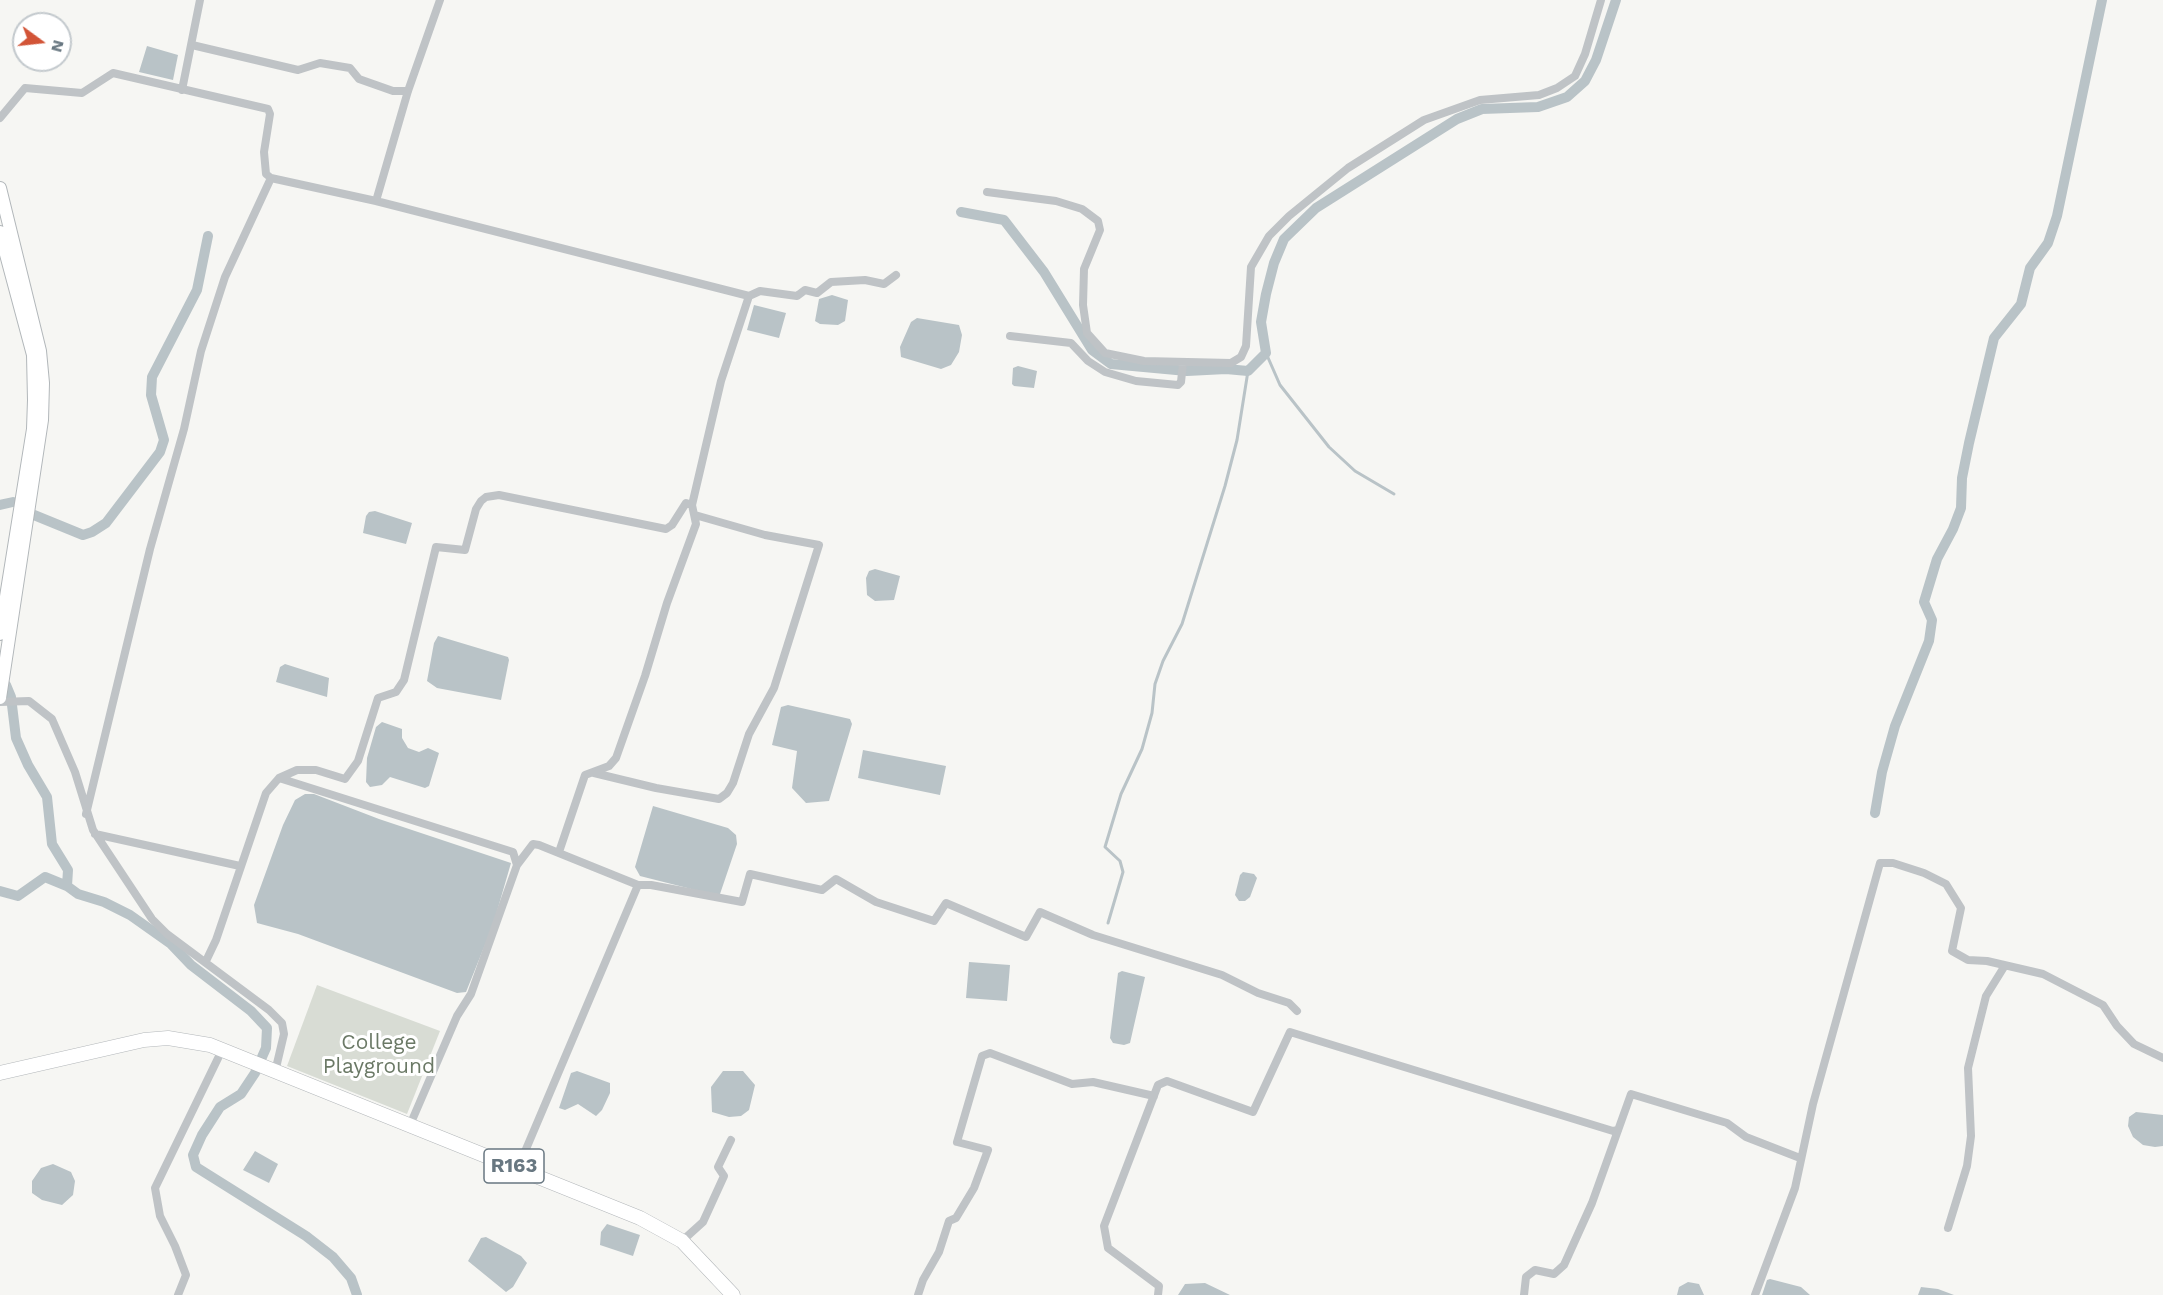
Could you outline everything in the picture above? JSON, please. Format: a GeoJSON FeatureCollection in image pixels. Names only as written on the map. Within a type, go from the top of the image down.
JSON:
{"type":"FeatureCollection","features":[{"type":"Feature","properties":{"kind":"main road"},"geometry":{"type":"LineString","coordinates":[[0,188],[40,351],[43,382],[42,420],[1,701]]}},
{"type":"Feature","properties":{"kind":"main road"},"geometry":{"type":"LineString","coordinates":[[0,232],[33,355],[33,429],[0,634]]}},
{"type":"Feature","properties":{"kind":"main road","name":"R163"},"geometry":{"type":"LineString","coordinates":[[0,1073],[144,1040],[192,1040],[640,1218],[682,1241],[733,1295]]}},
{"type":"Feature","properties":{"kind":"street"},"geometry":{"type":"LineString","coordinates":[[182,90],[200,0]]}},
{"type":"Feature","properties":{"kind":"street"},"geometry":{"type":"LineString","coordinates":[[376,201],[408,91],[440,0]]}},
{"type":"Feature","properties":{"kind":"street"},"geometry":{"type":"LineString","coordinates":[[987,192],[1056,201],[1082,210],[1098,221],[1100,230],[1084,269],[1083,305],[1087,333],[1105,353],[1124,359],[1231,363],[1240,357],[1248,333],[1251,267],[1269,236],[1296,209],[1348,168],[1424,120],[1480,100],[1539,95],[1557,88],[1575,76],[1585,54],[1601,0]]}},
{"type":"Feature","properties":{"kind":"street"},"geometry":{"type":"LineString","coordinates":[[192,45],[298,70],[320,63],[350,68],[359,79],[393,91],[408,91]]}},
{"type":"Feature","properties":{"kind":"street"},"geometry":{"type":"LineString","coordinates":[[0,118],[26,88],[82,93],[113,74],[268,110],[270,114],[264,152],[266,174],[271,178],[376,201],[749,296],[760,291],[797,296],[805,290],[817,292],[831,282],[866,280],[884,284],[896,275]]}},
{"type":"Feature","properties":{"kind":"street"},"geometry":{"type":"LineString","coordinates":[[86,814],[150,549],[184,429],[201,351],[225,277],[271,178]]}},
{"type":"Feature","properties":{"kind":"street"},"geometry":{"type":"LineString","coordinates":[[559,852],[585,775],[609,766],[616,758],[645,676],[667,603],[694,532],[695,515],[692,505],[721,381],[749,296]]}},
{"type":"Feature","properties":{"kind":"street"},"geometry":{"type":"LineString","coordinates":[[1010,336],[1071,343],[1088,361],[1105,372],[1136,381],[1178,385],[1181,382],[1183,363]]}},
{"type":"Feature","properties":{"kind":"street"},"geometry":{"type":"LineString","coordinates":[[206,961],[216,940],[266,793],[279,778],[297,770],[316,770],[345,779],[358,761],[378,698],[396,692],[404,680],[435,547],[465,550],[476,509],[486,497],[505,496],[666,529],[675,522],[686,503],[692,505]]}},
{"type":"Feature","properties":{"kind":"street"},"geometry":{"type":"LineString","coordinates":[[592,772],[656,788],[719,799],[727,793],[733,783],[749,734],[774,688],[819,545],[765,535],[695,515]]}},
{"type":"Feature","properties":{"kind":"street"},"geometry":{"type":"LineString","coordinates":[[1,701],[22,699],[52,719],[75,772],[86,814],[95,834],[127,878],[152,919],[167,934],[206,961],[269,1010],[282,1023],[284,1034],[274,1071]]}},
{"type":"Feature","properties":{"kind":"street"},"geometry":{"type":"LineString","coordinates":[[279,778],[499,846],[513,852],[517,865]]}},
{"type":"Feature","properties":{"kind":"street"},"geometry":{"type":"LineString","coordinates":[[95,834],[240,867]]}},
{"type":"Feature","properties":{"kind":"street"},"geometry":{"type":"LineString","coordinates":[[410,1125],[457,1016],[471,994],[517,865],[533,844],[559,852],[638,885],[651,885],[742,902],[750,874],[822,890],[836,879],[876,902],[934,921],[946,903],[1026,937],[1040,912],[1093,935],[1222,975],[1258,993],[1289,1003],[1297,1011]]}},
{"type":"Feature","properties":{"kind":"street"},"geometry":{"type":"LineString","coordinates":[[1755,1295],[1795,1188],[1800,1158],[1880,863],[1893,863],[1924,873],[1946,885],[1961,908],[1952,951],[1968,960],[1987,961],[2004,967],[2043,974],[2103,1005],[2116,1026],[2134,1044],[2163,1058]]}},
{"type":"Feature","properties":{"kind":"street"},"geometry":{"type":"LineString","coordinates":[[518,1168],[638,885]]}},
{"type":"Feature","properties":{"kind":"street"},"geometry":{"type":"LineString","coordinates":[[1948,1228],[1967,1166],[1971,1136],[1968,1068],[1986,996],[2004,967]]}},
{"type":"Feature","properties":{"kind":"street"},"geometry":{"type":"LineString","coordinates":[[1158,1295],[1159,1286],[1108,1248],[1104,1226],[1158,1085],[1167,1081],[1253,1112],[1290,1032],[1613,1131],[1618,1130]]}},
{"type":"Feature","properties":{"kind":"street"},"geometry":{"type":"LineString","coordinates":[[178,1295],[186,1275],[160,1216],[155,1188],[222,1050]]}},
{"type":"Feature","properties":{"kind":"street"},"geometry":{"type":"LineString","coordinates":[[918,1295],[922,1280],[939,1251],[949,1221],[956,1218],[974,1188],[988,1150],[957,1142],[982,1056],[990,1053],[1072,1084],[1093,1082],[1154,1096]]}},
{"type":"Feature","properties":{"kind":"street"},"geometry":{"type":"LineString","coordinates":[[1524,1295],[1526,1277],[1535,1270],[1554,1274],[1564,1265],[1592,1203],[1631,1094],[1634,1093],[1727,1123],[1746,1137],[1800,1158]]}},
{"type":"Feature","properties":{"kind":"street"},"geometry":{"type":"LineString","coordinates":[[682,1241],[703,1222],[724,1176],[718,1167],[731,1140]]}},
{"type":"Feature","properties":{"kind":"green space","name":"College Playground"},"geometry":{"type":"Polygon","coordinates":[[[317,985],[440,1031],[407,1114],[287,1066],[317,985]]]}},
{"type":"Feature","properties":{"kind":"shaded area"},"geometry":{"type":"Polygon","coordinates":[[[147,46],[178,55],[173,80],[139,72],[147,46]]]}},
{"type":"Feature","properties":{"kind":"shaded area"},"geometry":{"type":"Polygon","coordinates":[[[832,295],[848,300],[845,321],[838,325],[820,324],[815,321],[819,299],[832,295]]]}},
{"type":"Feature","properties":{"kind":"shaded area"},"geometry":{"type":"Polygon","coordinates":[[[754,305],[786,313],[779,338],[747,330],[754,305]]]}},
{"type":"Feature","properties":{"kind":"shaded area"},"geometry":{"type":"Polygon","coordinates":[[[917,318],[959,325],[962,335],[959,352],[951,365],[941,369],[901,357],[900,347],[911,322],[917,318]]]}},
{"type":"Feature","properties":{"kind":"shaded area"},"geometry":{"type":"Polygon","coordinates":[[[1018,366],[1037,371],[1034,388],[1012,384],[1013,368],[1018,366]]]}},
{"type":"Feature","properties":{"kind":"shaded area"},"geometry":{"type":"Polygon","coordinates":[[[375,511],[412,523],[406,544],[363,533],[366,516],[369,512],[375,511]]]}},
{"type":"Feature","properties":{"kind":"shaded area"},"geometry":{"type":"Polygon","coordinates":[[[875,569],[900,576],[894,600],[875,601],[867,595],[866,578],[869,571],[875,569]]]}},
{"type":"Feature","properties":{"kind":"shaded area"},"geometry":{"type":"Polygon","coordinates":[[[438,636],[508,657],[501,700],[437,688],[427,681],[434,643],[438,636]]]}},
{"type":"Feature","properties":{"kind":"shaded area"},"geometry":{"type":"Polygon","coordinates":[[[285,664],[329,678],[327,697],[276,682],[280,667],[285,664]]]}},
{"type":"Feature","properties":{"kind":"shaded area"},"geometry":{"type":"Polygon","coordinates":[[[788,705],[850,719],[852,724],[829,801],[806,803],[792,788],[797,751],[772,745],[781,707],[788,705]]]}},
{"type":"Feature","properties":{"kind":"shaded area"},"geometry":{"type":"Polygon","coordinates":[[[382,722],[402,729],[402,738],[408,748],[419,752],[428,748],[439,753],[429,786],[425,788],[390,777],[382,785],[370,787],[366,782],[367,758],[376,727],[382,722]]]}},
{"type":"Feature","properties":{"kind":"shaded area"},"geometry":{"type":"Polygon","coordinates":[[[863,750],[946,766],[940,795],[858,778],[863,750]]]}},
{"type":"Feature","properties":{"kind":"shaded area"},"geometry":{"type":"Polygon","coordinates":[[[305,794],[314,794],[379,819],[511,863],[493,925],[466,992],[457,993],[298,934],[257,923],[254,905],[283,825],[295,800],[305,794]]]}},
{"type":"Feature","properties":{"kind":"shaded area"},"geometry":{"type":"Polygon","coordinates":[[[653,806],[728,828],[736,835],[737,844],[720,894],[715,895],[640,876],[635,867],[653,806]]]}},
{"type":"Feature","properties":{"kind":"shaded area"},"geometry":{"type":"Polygon","coordinates":[[[1243,872],[1254,874],[1257,878],[1250,897],[1245,901],[1239,901],[1235,895],[1240,875],[1243,872]]]}},
{"type":"Feature","properties":{"kind":"shaded area"},"geometry":{"type":"Polygon","coordinates":[[[969,962],[1010,965],[1007,1001],[966,998],[969,962]]]}},
{"type":"Feature","properties":{"kind":"shaded area"},"geometry":{"type":"Polygon","coordinates":[[[1122,971],[1145,977],[1130,1043],[1124,1045],[1113,1043],[1110,1038],[1118,973],[1122,971]]]}},
{"type":"Feature","properties":{"kind":"shaded area"},"geometry":{"type":"Polygon","coordinates":[[[577,1071],[610,1083],[610,1093],[602,1110],[596,1116],[578,1104],[565,1110],[559,1108],[571,1073],[577,1071]]]}},
{"type":"Feature","properties":{"kind":"shaded area"},"geometry":{"type":"Polygon","coordinates":[[[723,1071],[743,1071],[755,1085],[749,1110],[741,1116],[729,1117],[712,1112],[711,1087],[723,1071]]]}},
{"type":"Feature","properties":{"kind":"shaded area"},"geometry":{"type":"Polygon","coordinates":[[[2136,1112],[2163,1115],[2163,1146],[2143,1145],[2133,1137],[2128,1126],[2129,1117],[2136,1112]]]}},
{"type":"Feature","properties":{"kind":"shaded area"},"geometry":{"type":"Polygon","coordinates":[[[255,1151],[278,1164],[269,1183],[243,1170],[255,1151]]]}},
{"type":"Feature","properties":{"kind":"shaded area"},"geometry":{"type":"Polygon","coordinates":[[[53,1164],[71,1172],[75,1181],[73,1195],[62,1205],[42,1200],[32,1193],[32,1181],[41,1168],[53,1164]]]}},
{"type":"Feature","properties":{"kind":"shaded area"},"geometry":{"type":"Polygon","coordinates":[[[607,1224],[640,1235],[633,1256],[600,1245],[601,1232],[607,1224]]]}},
{"type":"Feature","properties":{"kind":"shaded area"},"geometry":{"type":"Polygon","coordinates":[[[486,1237],[521,1256],[527,1263],[513,1287],[506,1292],[468,1261],[481,1238],[486,1237]]]}},
{"type":"Feature","properties":{"kind":"shaded area"},"geometry":{"type":"Polygon","coordinates":[[[1767,1280],[1801,1287],[1810,1295],[1762,1295],[1767,1280]]]}},
{"type":"Feature","properties":{"kind":"shaded area"},"geometry":{"type":"Polygon","coordinates":[[[1688,1282],[1699,1284],[1704,1295],[1677,1295],[1679,1287],[1688,1282]]]}},
{"type":"Feature","properties":{"kind":"shaded area"},"geometry":{"type":"Polygon","coordinates":[[[1205,1283],[1230,1295],[1178,1295],[1185,1284],[1205,1283]]]}},
{"type":"Feature","properties":{"kind":"shaded area"},"geometry":{"type":"Polygon","coordinates":[[[1921,1287],[1938,1289],[1954,1295],[1918,1295],[1921,1287]]]}},
{"type":"Feature","properties":{"kind":"waterway"},"geometry":{"type":"LineString","coordinates":[[961,212],[1004,220],[1044,272],[1092,350],[1111,364],[1187,371],[1226,369],[1248,371],[1266,353],[1261,322],[1274,263],[1284,239],[1316,208],[1457,119],[1482,109],[1538,107],[1567,97],[1585,81],[1596,60],[1616,0]]}},
{"type":"Feature","properties":{"kind":"waterway"},"geometry":{"type":"LineString","coordinates":[[1875,813],[1882,772],[1895,726],[1929,641],[1932,620],[1924,602],[1937,559],[1961,508],[1962,478],[1994,338],[2021,304],[2030,268],[2048,243],[2057,216],[2102,0]]}},
{"type":"Feature","properties":{"kind":"waterway"},"geometry":{"type":"LineString","coordinates":[[34,515],[83,535],[92,532],[106,523],[160,452],[164,440],[151,395],[152,377],[197,290],[208,236]]}},
{"type":"Feature","properties":{"kind":"waterway"},"geometry":{"type":"LineString","coordinates":[[1266,353],[1280,385],[1329,447],[1355,471],[1394,494]]}},
{"type":"Feature","properties":{"kind":"waterway"},"geometry":{"type":"LineString","coordinates":[[1108,923],[1123,872],[1120,861],[1105,847],[1121,794],[1142,749],[1152,713],[1155,684],[1163,661],[1182,624],[1225,486],[1237,440],[1248,371]]}},
{"type":"Feature","properties":{"kind":"waterway"},"geometry":{"type":"LineString","coordinates":[[0,505],[13,502]]}},
{"type":"Feature","properties":{"kind":"waterway"},"geometry":{"type":"LineString","coordinates":[[6,685],[11,697],[16,738],[28,765],[47,797],[52,844],[68,870],[67,886],[78,894],[104,902],[130,915],[171,944],[191,965],[251,1011],[267,1028],[266,1048],[255,1073],[241,1094],[220,1107],[202,1135],[193,1155],[196,1167],[306,1236],[333,1257],[351,1278],[357,1295]]}},
{"type":"Feature","properties":{"kind":"waterway"},"geometry":{"type":"LineString","coordinates":[[0,891],[18,896],[45,877],[67,886]]}}]}
